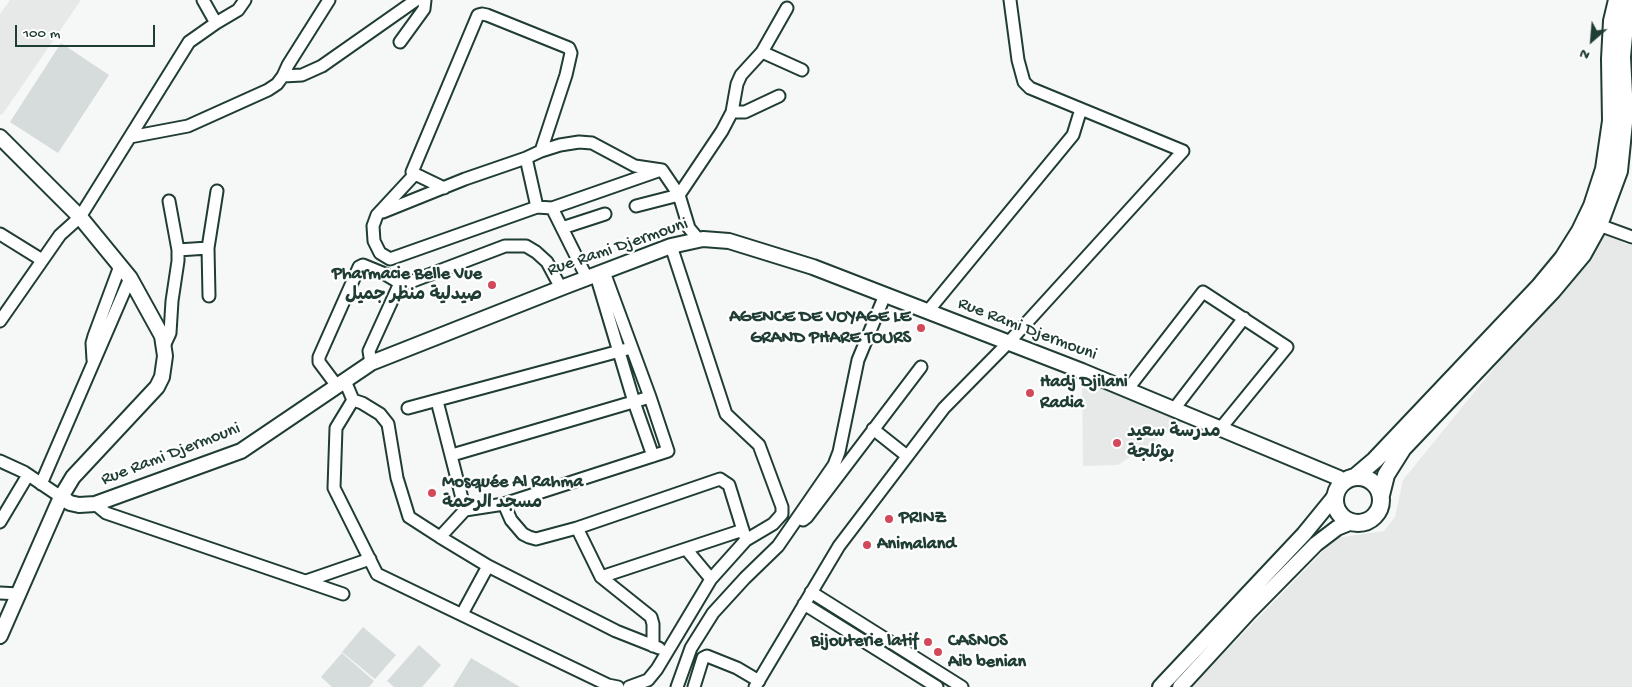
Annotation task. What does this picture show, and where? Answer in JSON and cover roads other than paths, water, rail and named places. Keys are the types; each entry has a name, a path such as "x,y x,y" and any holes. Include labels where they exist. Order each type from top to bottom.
{"highway":[{"path":"1617,0 1612,21 1610,59 1611,121 1604,169 1592,206 1580,232 1563,258 1539,287 1375,460 1338,488 1335,504 1344,518 1360,523 1375,517 1382,503 1381,495 1386,475 1403,448 1552,291 1583,254 1600,224 1619,171 1626,113 1622,57 1624,25 1632,0"},
{"path":"1349,479 1362,476 1374,482 1381,495"}],"main road":[{"path":"0,137 80,217 130,278 162,336 165,366 156,387 73,476 61,497 0,636"},
{"name":"Rue Rami Djermouni","path":"61,497 70,503 79,505 94,504 241,451 370,363 672,246 699,240 729,241 813,266 1009,342 1338,478 1349,479"},
{"path":"1160,687 1304,534 1335,496"},
{"path":"1180,687 1250,611 1316,544 1337,528 1352,522"}],"street":[{"path":"203,0 216,23"},
{"path":"0,322 60,235 80,217 189,42 238,10 245,0"},
{"path":"130,138 188,126 268,90 277,84 329,0"},
{"path":"283,76 302,75 322,66 416,0"},
{"path":"400,42 424,9 425,0"},
{"path":"694,687 703,658 707,656 736,668 757,684 839,546 944,408 1009,342 1183,151 1030,88 1024,82 1018,60 1010,0"},
{"path":"636,206 679,195 722,131 732,112 737,84 741,75 762,52 787,8"},
{"path":"444,188 412,172 478,15 482,14 569,48 571,53 566,75 541,151"},
{"path":"762,52 802,70"},
{"path":"732,112 745,112 779,96"},
{"path":"928,311 1073,135 1082,108"},
{"path":"377,215 541,151 579,142 592,143 635,166 662,170 679,195 689,228 699,240"},
{"path":"526,158 537,206"},
{"path":"416,174 377,215 373,226 374,242 380,253 390,259 537,206 552,208 662,170"},
{"path":"209,296 208,248 216,191"},
{"path":"164,346 170,333 172,301 178,261 178,250 168,202"},
{"path":"440,537 465,510 504,504 668,451 650,397 626,349 596,275 562,228 552,208"},
{"path":"562,228 605,214"},
{"path":"1600,224 1632,237"},
{"path":"0,234 42,260"},
{"path":"561,288 547,262 526,246 505,246 410,282 400,283 385,274 363,265 359,267 319,357 319,362 324,371 341,384 353,400 380,414 388,424 397,478 409,517 488,566 616,631 668,650"},
{"path":"601,577 686,549 745,535 773,524 782,514 782,507 759,445 726,414 672,246"},
{"path":"178,250 208,248"},
{"path":"94,362 92,344 94,336 120,266"},
{"path":"41,484 130,278"},
{"path":"370,363 369,352 400,283"},
{"path":"1127,390 1203,292 1287,348 1220,429"},
{"path":"677,687 691,648 713,613 778,546 834,465 839,452 858,360 886,295"},
{"path":"1174,409 1244,318"},
{"path":"408,408 626,349"},
{"path":"626,349 634,402 653,456"},
{"path":"791,526 807,517 921,367"},
{"path":"452,455 650,397"},
{"path":"353,400 336,428 334,488 377,574 608,684 618,687"},
{"path":"436,401 452,455 465,510"},
{"path":"874,429 907,456"},
{"path":"0,460 28,475 61,497"},
{"path":"0,522 28,475"},
{"path":"504,504 511,520 522,534 536,540 577,528 720,479 729,485 745,535"},
{"path":"94,504 106,513 343,594"},
{"path":"577,528 601,577 650,617 653,624 653,646"},
{"path":"629,687 648,680 657,670 711,579 745,535"},
{"path":"686,549 711,579"},
{"path":"306,581 370,560"},
{"path":"462,614 488,566"},
{"path":"811,592 962,687"},
{"path":"0,593 19,594"},
{"path":"804,604 938,687"},
{"path":"874,632 887,656"}],"place":[{"name":"Pharmacie Belle Vue صيدلية منظر جميل","path":"492,285"},
{"name":"AGENCE DE VOYAGE LE GRAND PHARE TOURS","path":"921,328"},
{"name":"Hadj Djilani Radia","path":"1030,393"},
{"name":"مدرسة سعيد بوثلجة","path":"1117,443"},
{"name":"Mosquée Al Rahma مسجد الرحمة","path":"432,493"},
{"name":"PRINZ","path":"889,519"},
{"name":"Animaland","path":"867,545"},
{"name":"Bijouterie latif","path":"928,642"},
{"name":"CASNOS Aib benian","path":"938,652"}]}
